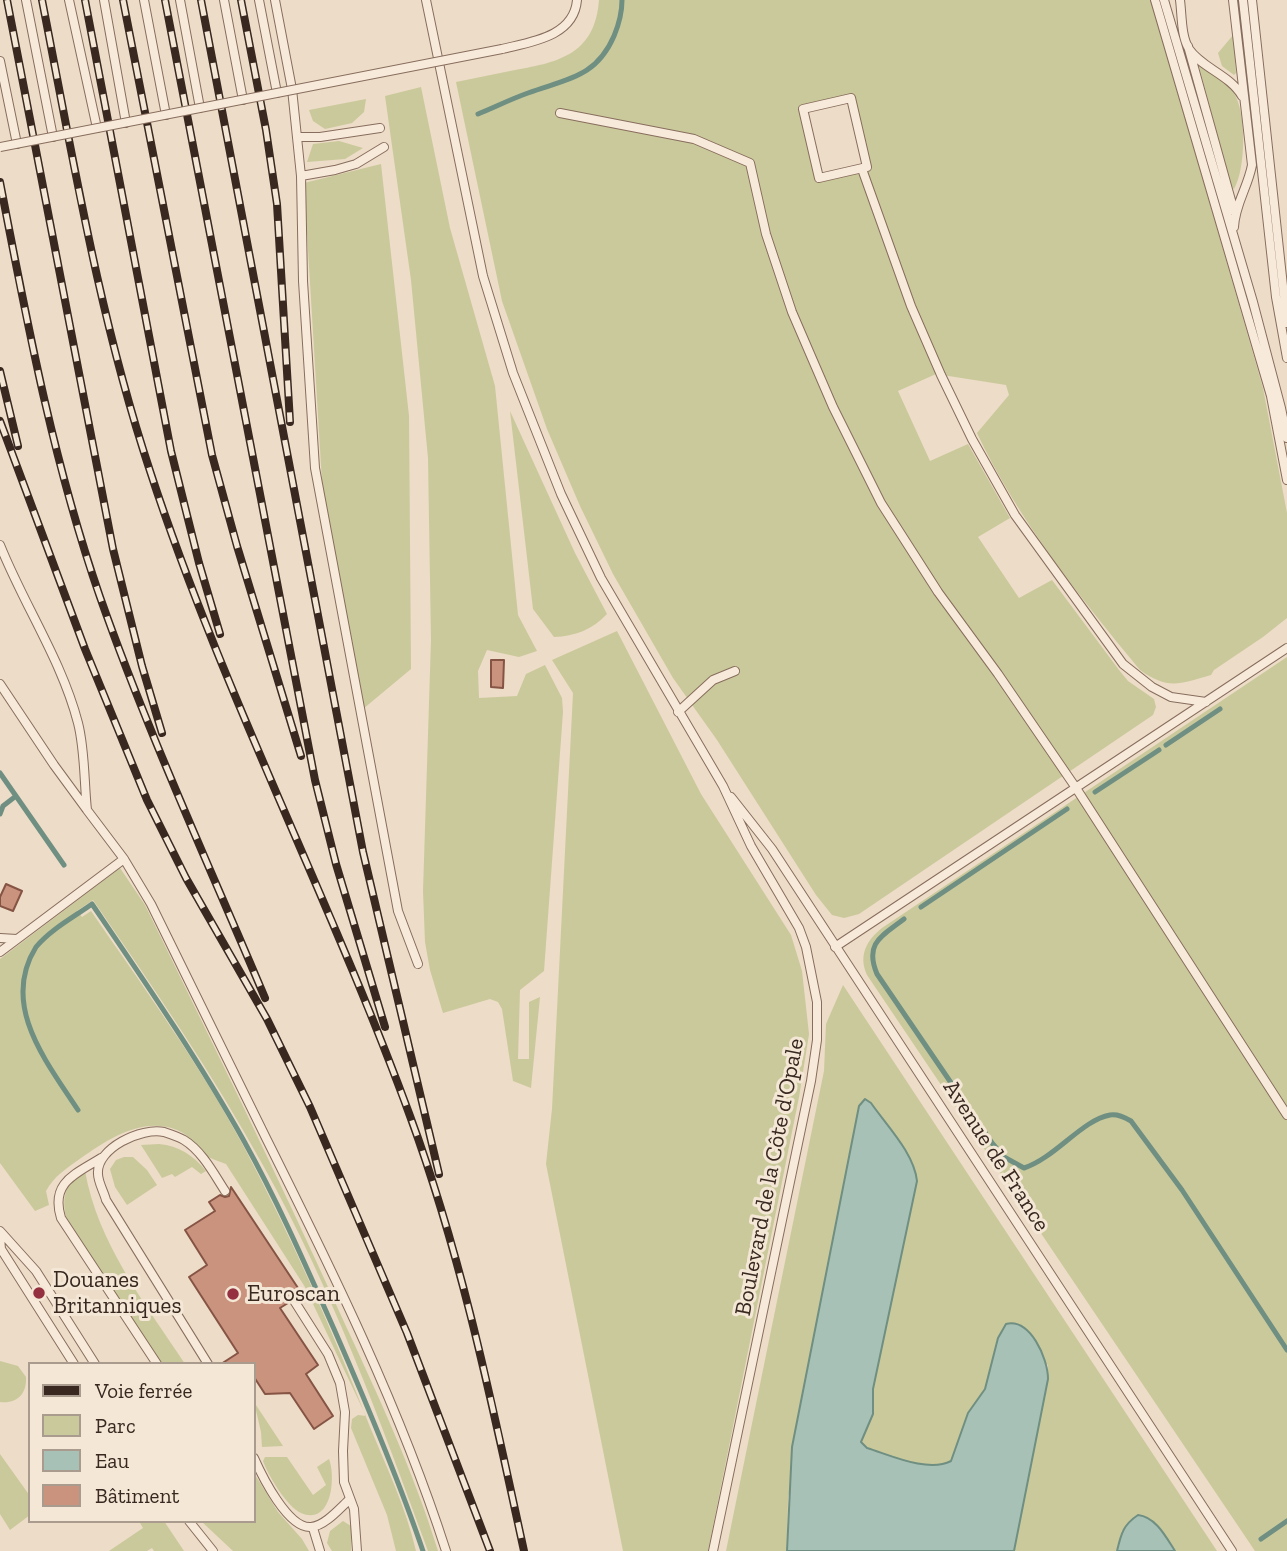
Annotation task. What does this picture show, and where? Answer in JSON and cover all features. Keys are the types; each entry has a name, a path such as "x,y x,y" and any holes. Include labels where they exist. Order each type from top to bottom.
{"lane":[{"path":"26,0 52,137"},
{"path":"69,0 97,128"},
{"path":"104,0 126,123"},
{"path":"144,0 166,115"},
{"path":"180,0 200,108"},
{"path":"224,0 243,100"},
{"path":"259,0 276,93"},
{"path":"275,0 298,137 303,281 315,468 398,911 418,964"},
{"path":"426,0 483,276 521,396 561,494 601,578 723,786"},
{"path":"0,147 502,50 556,34 569,21 577,0"},
{"path":"1155,0 1251,322 1283,439 1287,466"},
{"path":"1164,0 1278,395 1287,480"},
{"path":"1180,0 1188,46 1234,211 1234,235"},
{"path":"1233,0 1252,165 1249,181 1234,211"},
{"path":"1243,0 1278,317 1287,358"},
{"path":"1252,0 1287,323"},
{"path":"1188,46 1236,87 1244,99"},
{"path":"0,61 17,144"},
{"path":"851,98 867,167 862,169 818,178 803,109 851,98"},
{"path":"560,113 694,139 750,163 766,234 792,312 833,407 881,503 938,592 1076,788 1287,1115"},
{"path":"298,137 320,137 380,128"},
{"path":"301,176 356,164 384,147"},
{"path":"862,169 911,306 941,375 972,439 1015,515 1123,664 1152,687 1171,697 1206,702"},
{"path":"0,545 14,581 65,683 79,726 87,810"},
{"path":"835,947 1287,648"},
{"path":"678,712 713,680 735,671"},
{"path":"0,684 54,765 124,859 151,904 371,1356 446,1551"},
{"name":"Avenue de France","path":"723,786 772,849 1232,1551"},
{"name":"Boulevard de la Côte d'Opale","path":"713,1551 811,1082 818,1021 811,968 799,928 751,846 723,786"},
{"path":"0,952 124,859"},
{"path":"0,938 17,939"},
{"path":"156,1362 61,1218 56,1203 59,1192 67,1179 102,1158 119,1142 141,1134 163,1132 186,1141 201,1156 225,1191"},
{"path":"102,1158 97,1174 106,1200 207,1362"},
{"path":"0,1231 36,1271 94,1362"},
{"path":"0,1237 1,1249 73,1362"},
{"path":"293,1299 328,1354 340,1383 345,1412 342,1451 344,1482 354,1509 357,1551"},
{"path":"256,1461 286,1513 304,1527 313,1528 350,1499"},
{"path":"191,1523 213,1551"},
{"path":"313,1528 320,1551"}],"green space":[{"path":"599,0 1151,0 1263,388 1287,513 1287,618 1214,670 1211,675 1174,683 1166,683 1150,676 1140,670 1051,556 1011,496 977,433 1009,395 1006,385 936,374 898,391 930,461 968,444 1010,518 978,537 1019,598 1052,580 1128,681 1154,699 1156,707 1153,715 859,914 844,918 832,915 816,895 717,740 673,678 613,574 580,506 547,429 502,301 456,82 532,67 561,58 583,43 596,18","holes":["851,98 867,167 819,178 803,109"]},
{"path":"1234,34 1234,75 1222,66 1218,53"},
{"path":"1198,63 1226,84 1238,101 1243,126 1243,155 1234,189 1231,186"},
{"path":"421,87 450,228 495,386 518,615 537,651 519,657 487,650 478,671 479,698 517,696 526,674 545,665 562,698 544,971 520,990 518,1059 529,1059 529,1002 540,997 531,1088 513,1081 502,1009 498,1002 490,999 443,1013 425,942 423,891 431,640 428,458 411,280 385,96"},
{"path":"366,99 364,112 352,123 325,129 313,121 309,110"},
{"path":"339,141 363,148 345,159 307,162 313,144"},
{"path":"381,164 409,416 411,669 363,709 322,482 304,183"},
{"path":"510,411 575,553 607,614 576,634 554,637 533,609"},
{"path":"617,631 701,794 791,935 802,971 809,1034 799,1097 708,1551 623,1551 546,1164 552,1109 573,693 552,660"},
{"path":"1287,657 1287,1551 1255,1551 867,975 863,961 868,943 882,928"},
{"path":"120,868 145,905 316,1260 393,1429 438,1551 428,1551 354,1356 311,1259 264,1167 203,1065 93,900 77,911 82,917 91,911 171,1027 227,1116 295,1251 364,1411 305,1287 226,1164 205,1155 186,1135 164,1126 151,1126 114,1137 57,1177 46,1191 49,1205 35,1211 0,1163 0,959"},
{"path":"843,985 1217,1551 1175,1551 1156,1524 1122,1530 1117,1551 1014,1551 1045,1394 1048,1365 998,1338 985,1389 968,1413 951,1461 921,1464 867,1448 860,1442 872,1414 873,1389 917,1181 911,1160 871,1103 788,1498 787,1551 726,1551 824,1071 826,1024"},
{"path":"159,1144 185,1152 206,1171 201,1174 192,1167 175,1177 172,1174 162,1178 141,1145"},
{"path":"133,1157 147,1170 157,1185 127,1205 115,1187 110,1169 116,1160"},
{"path":"85,1171 91,1198 112,1248 139,1295 184,1362 159,1362 66,1217 64,1204 67,1189 76,1173"},
{"path":"0,1361 18,1366 26,1377 23,1393 11,1401 0,1402"},
{"path":"256,1405 283,1446 262,1447"},
{"path":"358,1415 366,1416 402,1504 416,1551 396,1551 387,1515 351,1428 352,1419"},
{"path":"0,1454 28,1493 28,1516 10,1530 0,1514"},
{"path":"265,1457 287,1457 313,1495 326,1485 317,1467 329,1459 332,1477 329,1498 319,1513 301,1513 284,1498 263,1461"},
{"path":"256,1476 278,1512 309,1551 233,1551 203,1523 256,1523"},
{"path":"343,1521 351,1526 351,1551 332,1551 327,1543 330,1531"},
{"path":"140,1523 165,1523 184,1551 154,1551 152,1548 147,1551 109,1551 143,1528"}],"water":[{"path":"865,1099 871,1103 905,1150 917,1181 873,1389 873,1414 861,1442 867,1448 909,1462 931,1465 951,1461 968,1413 985,1389 998,1338 1006,1324 1023,1327 1041,1351 1048,1379 1014,1551 787,1551 792,1447 859,1106"},
{"path":"1138,1515 1155,1524 1175,1551 1117,1551 1123,1530"}],"building":[{"path":"491,660 504,660 503,688 491,687"},
{"path":"6,884 22,891 13,911 0,906 0,897"},
{"path":"231,1187 302,1294 289,1294 288,1303 280,1308 318,1365 306,1374 333,1416 314,1429 290,1393 265,1394 256,1380 256,1362 224,1362 238,1353 189,1277 207,1265 185,1230 215,1211 209,1202 220,1195 229,1196"}],"waterway":[{"path":"478,114 589,69 607,50 614,36 622,0"},
{"path":"1166,745 1220,709"},
{"path":"1095,792 1159,750"},
{"path":"0,773 64,865"},
{"path":"0,814 3,806 16,796"},
{"path":"921,907 1067,809"},
{"path":"78,1110 41,1052 25,1011 23,990 26,969 36,947 92,904 208,1080 268,1187 358,1384 423,1551"},
{"path":"904,919 882,936 874,947 877,974 1004,1157 1024,1168 1047,1156 1100,1118 1116,1115 1131,1121 1182,1190 1287,1350"},
{"path":"1261,1539 1287,1521"}],"railway":[{"path":"7,0 113,549 162,733"},
{"path":"42,0 102,296 116,355 150,471 210,634 346,954 429,1169 475,1331 524,1551"},
{"path":"85,0 171,451 220,634"},
{"path":"123,0 212,455 301,756"},
{"path":"165,0 315,780 336,864 385,1027"},
{"path":"201,0 363,852 439,1174"},
{"path":"241,0 277,204 290,422"},
{"path":"0,182 42,391 83,546 138,698 265,998"},
{"path":"0,371 18,446"},
{"path":"0,421 85,649 147,800 186,878 267,1019 310,1107 407,1333 490,1551"}],"place":[{"name":"Douanes Britanniques","path":"39,1293"},
{"name":"Euroscan","path":"233,1294"}]}
